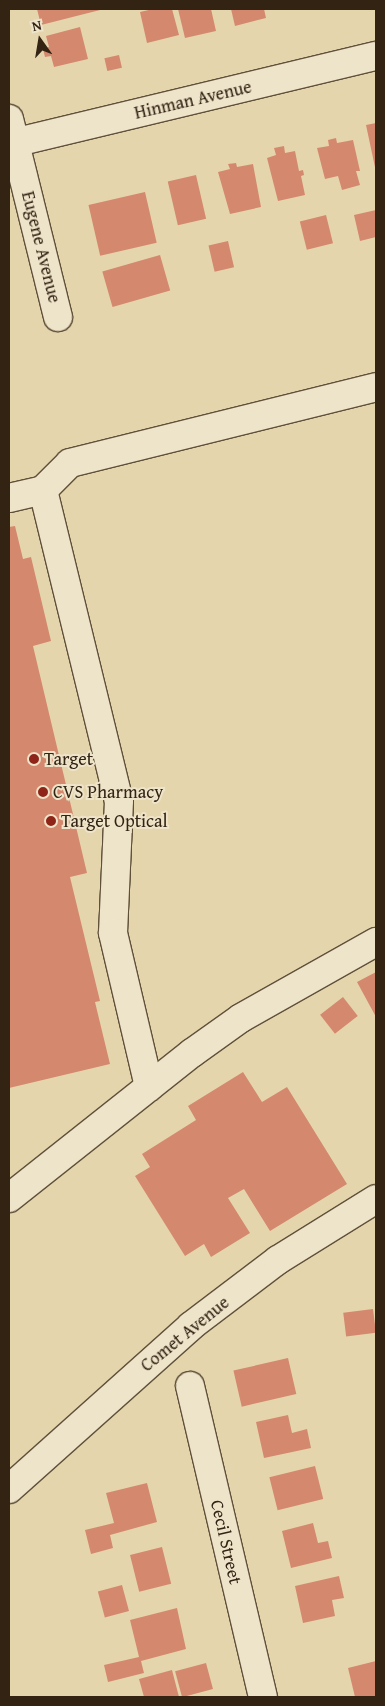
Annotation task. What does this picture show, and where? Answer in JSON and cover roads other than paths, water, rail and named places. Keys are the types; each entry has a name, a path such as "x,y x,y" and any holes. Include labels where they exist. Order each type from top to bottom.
{"street":[{"name":"Hinman Avenue","path":"11,135 376,56"},
{"name":"Eugene Avenue","path":"11,135 58,317"},
{"path":"9,498 42,490 70,463 376,387"},
{"path":"42,490 119,801 114,933 149,1086"},
{"path":"9,1198 149,1086 241,1018 376,942"},
{"name":"Comet Avenue","path":"9,1489 190,1326 278,1260 376,1199"},
{"name":"Cecil Street","path":"190,1386 263,1697"}],"place":[{"name":"Target","path":"34,759"},
{"name":"CVS Pharmacy","path":"43,792"},
{"name":"Target Optical","path":"51,821"}]}
